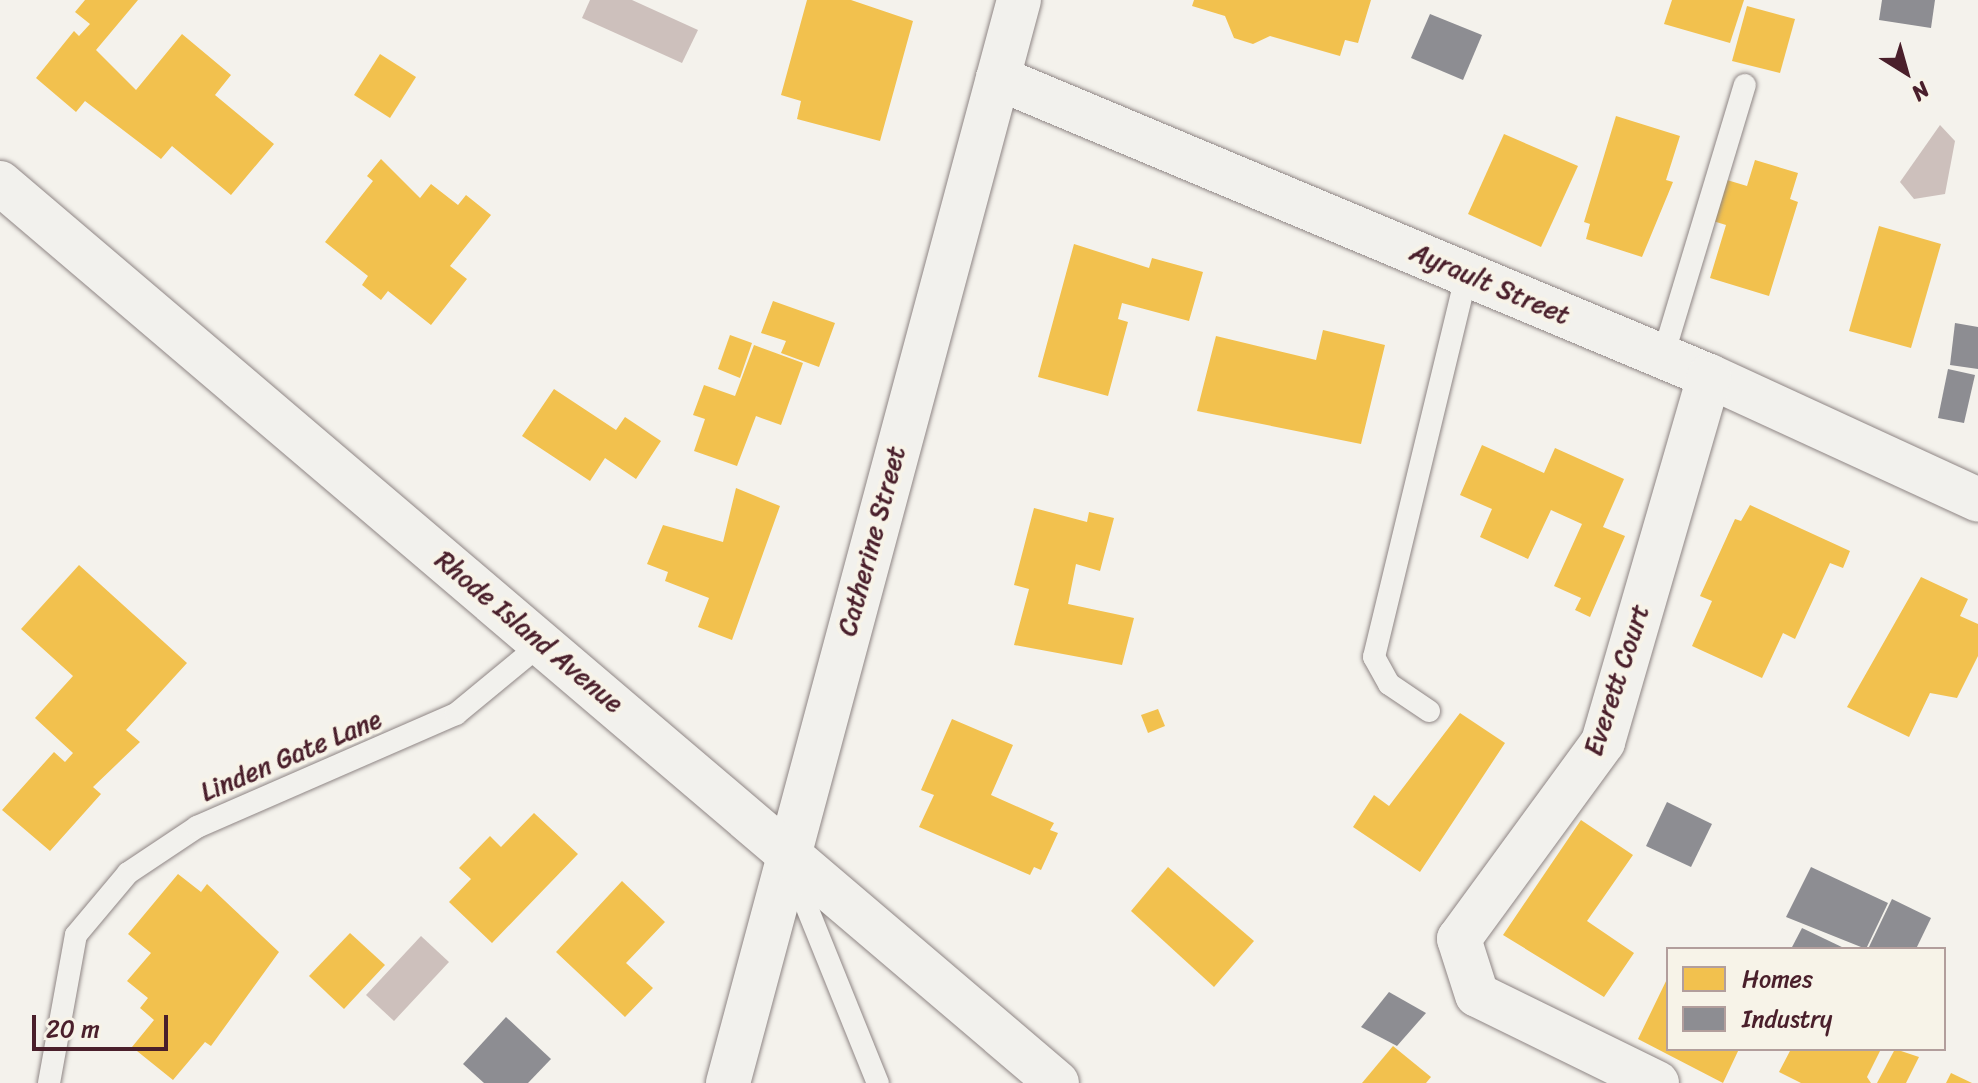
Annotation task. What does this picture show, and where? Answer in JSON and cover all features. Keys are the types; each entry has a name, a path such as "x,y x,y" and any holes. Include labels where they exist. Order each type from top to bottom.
{"street":[{"name":"Catherine Street","path":"728,1083 1019,0"},
{"name":"Ayrault Street","path":"998,78 1663,356 1978,500"},
{"name":"Rhode Island Avenue","path":"0,183 1057,1083"},
{"name":"Everett Court","path":"1657,1083 1477,995 1459,939 1603,742 1709,376"}],"lane":[{"path":"1663,356 1745,85"},
{"path":"1429,711 1389,684 1374,657 1467,274"},
{"name":"Linden Gate Lane","path":"49,1083 76,935 128,873 163,845 456,714 542,643"},
{"path":"787,856 878,1083"}],"shaded area":[{"path":"590,0 632,0 698,30 682,63 582,18"},
{"path":"1940,125 1955,141 1945,194 1914,199 1900,182"},
{"path":"421,936 449,962 394,1021 366,995"}],"building: Homes":[{"path":"85,0 138,0 96,50 136,90 182,34 231,75 215,95 274,144 231,195 172,146 161,159 85,101 76,112 36,78 74,31 79,36 90,24 75,12"},
{"path":"807,0 851,0 913,21 880,141 797,119 801,101 781,95"},
{"path":"1194,0 1371,0 1358,43 1345,40 1340,56 1270,36 1253,44 1234,38 1225,16 1192,6"},
{"path":"1672,0 1744,0 1730,43 1664,24"},
{"path":"1747,6 1795,19 1780,73 1732,61"},
{"path":"380,54 416,77 390,118 354,95"},
{"path":"1616,116 1680,136 1666,180 1673,182 1642,257 1586,239 1590,224 1584,222"},
{"path":"1504,134 1578,166 1541,247 1468,214"},
{"path":"381,159 420,198 431,184 458,205 466,195 491,215 450,266 467,279 431,325 388,291 381,300 362,285 368,276 325,242 373,181 367,176"},
{"path":"1755,160 1798,173 1790,199 1798,202 1769,296 1710,278 1726,225 1713,221 1727,180 1747,186"},
{"path":"1879,226 1941,244 1911,348 1849,331"},
{"path":"1074,244 1149,268 1152,258 1203,272 1189,321 1122,303 1118,319 1128,322 1108,396 1038,377"},
{"path":"773,301 835,323 819,367 781,353 786,341 761,333"},
{"path":"1323,330 1385,345 1361,444 1197,411 1216,336 1316,360"},
{"path":"730,335 752,343 740,378 718,369"},
{"path":"754,345 803,363 781,425 756,416 737,466 694,451 705,419 693,415 704,385 735,396"},
{"path":"554,389 616,430 625,417 661,441 636,479 605,458 590,481 522,436"},
{"path":"1482,445 1544,473 1555,448 1624,479 1603,527 1625,536 1590,617 1575,610 1581,598 1554,586 1582,524 1551,510 1528,559 1480,537 1492,509 1460,495"},
{"path":"736,488 780,506 732,640 698,627 709,598 665,581 668,572 647,564 663,525 723,542"},
{"path":"1750,505 1850,551 1843,568 1830,563 1795,639 1783,633 1762,678 1692,646 1712,601 1700,596 1735,519 1741,521"},
{"path":"1034,508 1087,522 1089,512 1114,518 1100,571 1076,564 1068,604 1134,618 1122,665 1014,645 1029,589 1014,585"},
{"path":"79,565 187,663 126,730 140,742 93,787 101,794 50,851 2,810 54,752 65,762 73,753 35,718 73,676 21,629"},
{"path":"1921,577 1968,599 1960,616 1978,624 1978,656 1957,698 1930,693 1909,737 1847,707"},
{"path":"1158,709 1165,726 1148,733 1141,715"},
{"path":"1460,713 1505,743 1420,872 1353,827 1374,795 1389,806"},
{"path":"952,719 1013,745 991,795 1054,823 1050,830 1058,833 1041,870 1034,867 1030,875 919,827 934,795 921,790"},
{"path":"534,813 578,854 492,943 449,902 471,879 459,868 490,836 501,847"},
{"path":"1581,820 1633,855 1587,921 1634,953 1604,997 1503,935"},
{"path":"1168,867 1254,941 1214,987 1131,911"},
{"path":"178,874 201,892 207,884 279,952 211,1046 205,1042 173,1080 132,1047 154,1020 140,1008 148,998 127,981 151,953 128,934"},
{"path":"622,881 665,922 626,963 653,988 625,1017 556,952"},
{"path":"350,933 385,965 344,1009 309,976"},
{"path":"1666,981 1666,1051 1738,1051 1723,1083 1638,1039"},
{"path":"1393,1046 1431,1077 1426,1083 1362,1083"},
{"path":"1790,1051 1880,1051 1867,1077 1871,1083 1801,1083 1779,1072"},
{"path":"1894,1051 1919,1057 1906,1083 1877,1083"},
{"path":"1951,1073 1972,1083 1946,1083"}],"building: Industry":[{"path":"1882,0 1935,0 1931,28 1879,20"},
{"path":"1430,14 1482,35 1463,80 1411,58"},
{"path":"1955,323 1978,327 1978,369 1950,365"},
{"path":"1948,369 1975,375 1964,423 1938,418"},
{"path":"1667,802 1712,824 1691,867 1646,846"},
{"path":"1811,867 1888,903 1867,947 1786,917"},
{"path":"1892,899 1931,918 1917,947 1869,947"},
{"path":"1802,928 1842,947 1792,947"},
{"path":"1389,992 1426,1013 1397,1046 1361,1027"},
{"path":"506,1017 551,1059 528,1083 484,1083 463,1064"}]}
